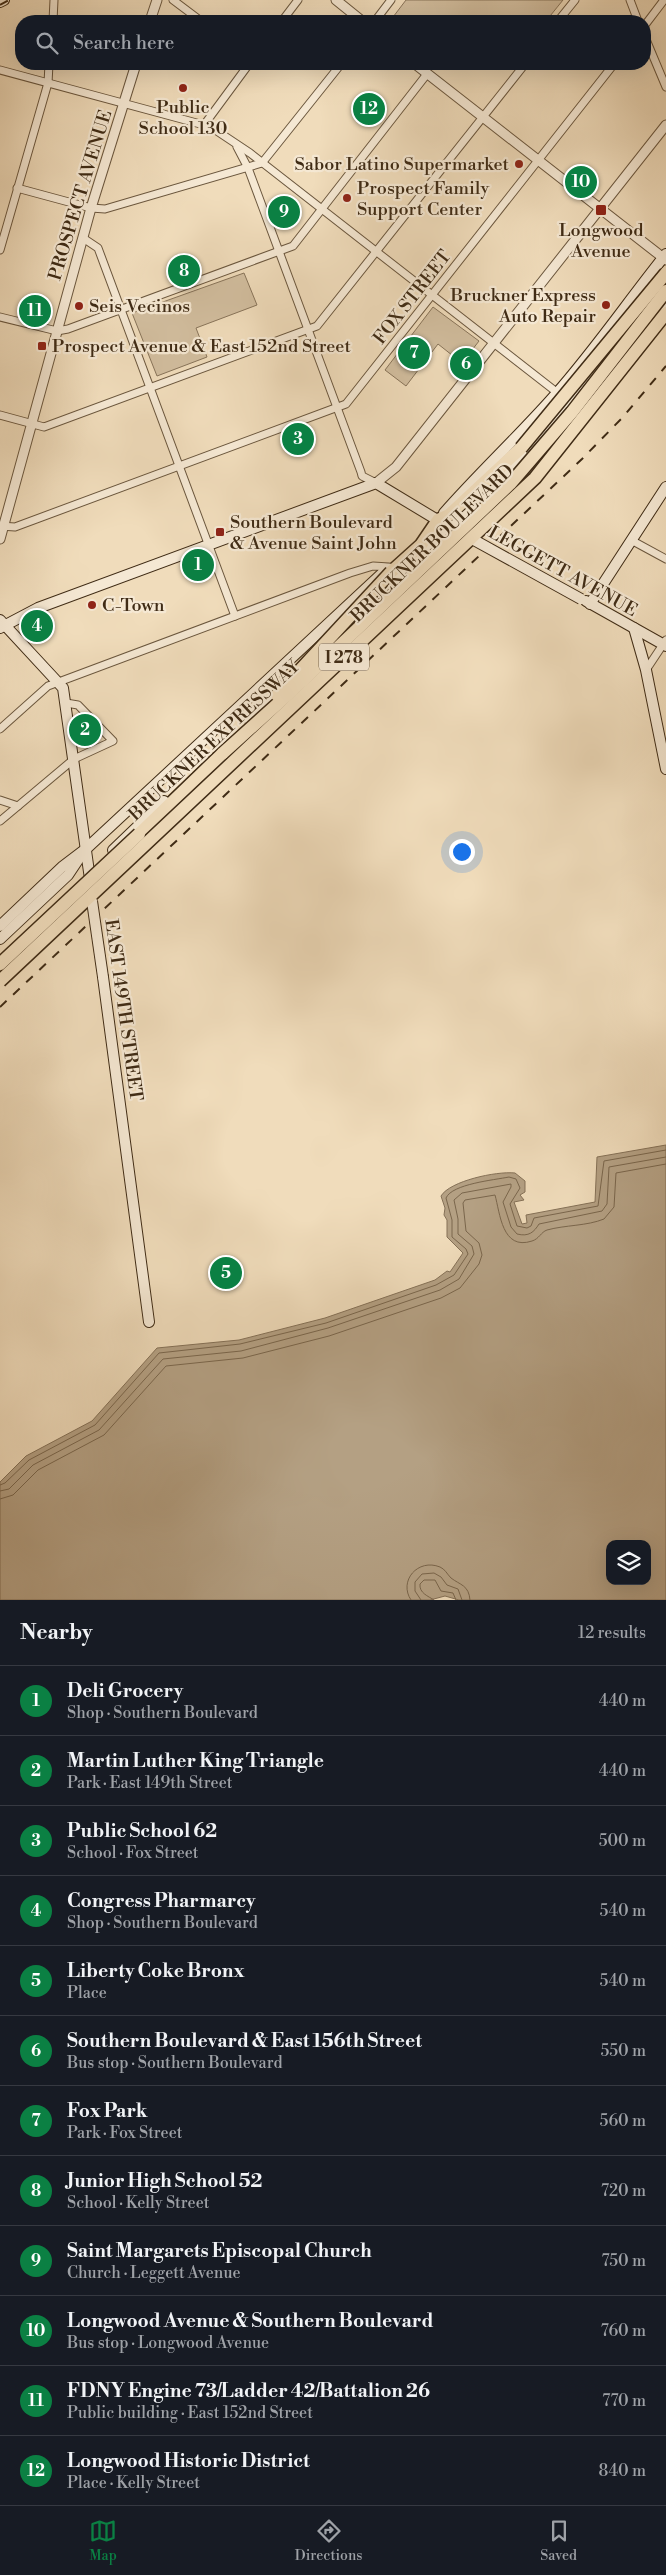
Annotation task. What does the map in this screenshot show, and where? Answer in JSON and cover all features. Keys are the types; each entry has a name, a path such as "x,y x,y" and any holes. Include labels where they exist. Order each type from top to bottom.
{"highway":[{"path":"223,753 390,570 421,544 438,520 449,515 521,448 666,273"},
{"name":"BRUCKNER EXPRESSWAY","path":"0,964 510,484 572,412 666,291"},
{"name":"BRUCKNER EXPRESSWAY","path":"0,981 535,478 666,313"}],"main road":[{"path":"0,2 4,0"},
{"name":"BRUCKNER BOULEVARD","path":"438,520 557,393 665,257"},
{"name":"BRUCKNER BOULEVARD","path":"0,957 451,528 487,498 570,403 666,281"},
{"name":"BRUCKNER BOULEVARD","path":"0,971 91,884 469,538 527,476 582,412 666,302"},
{"path":"2,624 38,608 376,483"},
{"name":"LEGGETT AVENUE","path":"376,483 469,538 665,643"},
{"path":"586,601 631,540 666,487"},
{"name":"BRUCKNER BOULEVARD","path":"0,926 62,867 87,848 390,570"},
{"name":"EAST 149TH STREET","path":"2,624 59,682 63,688 66,702 149,1322"},
{"path":"634,628 646,670 666,769"},
{"name":"BRUCKNER BOULEVARD","path":"0,939 68,875 87,848"}],"street":[{"path":"53,15 54,0"},
{"path":"152,15 157,0"},
{"path":"173,0 192,15"},
{"path":"287,15 298,0"},
{"path":"336,0 355,15"},
{"path":"380,15 391,0"},
{"path":"563,15 575,0"},
{"path":"630,0 636,15"},
{"path":"651,17 664,0"},
{"path":"651,51 666,87"},
{"path":"0,70 204,125 217,131 321,208 376,254 582,412"},
{"path":"0,250 48,83 49,70"},
{"name":"PROSPECT AVENUE","path":"0,539 2,526 91,208 134,70"},
{"path":"204,125 245,70"},
{"path":"17,188 91,208 104,209 262,163 336,70"},
{"path":"423,70 665,257"},
{"path":"0,415 44,427 317,326 520,70"},
{"name":"FOX STREET","path":"2,526 15,526 346,404 609,70"},
{"path":"0,317 57,330 68,329 293,246 428,74"},
{"path":"376,483 396,468 666,125"},
{"name":"LEGGETT AVENUE","path":"236,144 248,168 362,476 376,483"},
{"path":"83,238 98,248 235,616"},
{"path":"631,540 666,559"},
{"path":"0,728 48,686 350,573 373,566 390,570"},
{"path":"646,670 665,643"},
{"path":"0,822 74,759 113,741 78,705 66,702"},
{"path":"0,800 18,806"}],"shaded area":[{"path":"406,0 563,0 551,15 395,15"},
{"path":"244,273 257,305 196,328 207,357 157,376 132,313"},
{"path":"433,307 479,341 462,363 438,344 406,386 385,370"}],"water":[{"path":"666,1145 666,1600 459,1600 445,1596 430,1600 0,1600 0,1482 26,1456 92,1421 157,1348 239,1340 325,1318 435,1280 447,1271 450,1272 463,1253 447,1237 447,1220 444,1215 445,1208 441,1196 454,1186 474,1178 486,1175 515,1173 525,1181 525,1192 520,1195 524,1200 514,1202 522,1224 527,1223 526,1215 595,1202 597,1157"}],"railway":[{"path":"0,5 9,0"},
{"path":"0,1007 582,459 623,417 666,366"}],"place":[{"name":"Public School 130","path":"183,88"},
{"name":"Longwood Historic District","path":"369,109"},
{"name":"Sabor Latino Supermarket","path":"519,164"},
{"name":"Longwood Avenue & Southern Boulevard","path":"581,182"},
{"name":"Prospect Family Support Center","path":"347,198"},
{"name":"Longwood Avenue","path":"601,210"},
{"name":"Saint Margarets Episcopal Church","path":"284,212"},
{"name":"Junior High School 52","path":"184,271"},
{"name":"Bruckner Express Auto Repair","path":"606,305"},
{"name":"Seis Vecinos","path":"79,306"},
{"name":"FDNY Engine 73/Ladder 42/Battalion 26","path":"35,311"},
{"name":"Prospect Avenue & East 152nd Street","path":"42,346"},
{"name":"Fox Park","path":"414,353"},
{"name":"Southern Boulevard & East 156th Street","path":"466,364"},
{"name":"Public School 62","path":"298,439"},
{"name":"Southern Boulevard & Avenue Saint John","path":"220,532"},
{"name":"Deli Grocery","path":"198,565"},
{"name":"C-Town","path":"92,605"},
{"name":"Congress Pharmarcy","path":"37,626"},
{"name":"Martin Luther King Triangle","path":"85,730"},
{"name":"Liberty Coke Bronx","path":"226,1273"}]}
